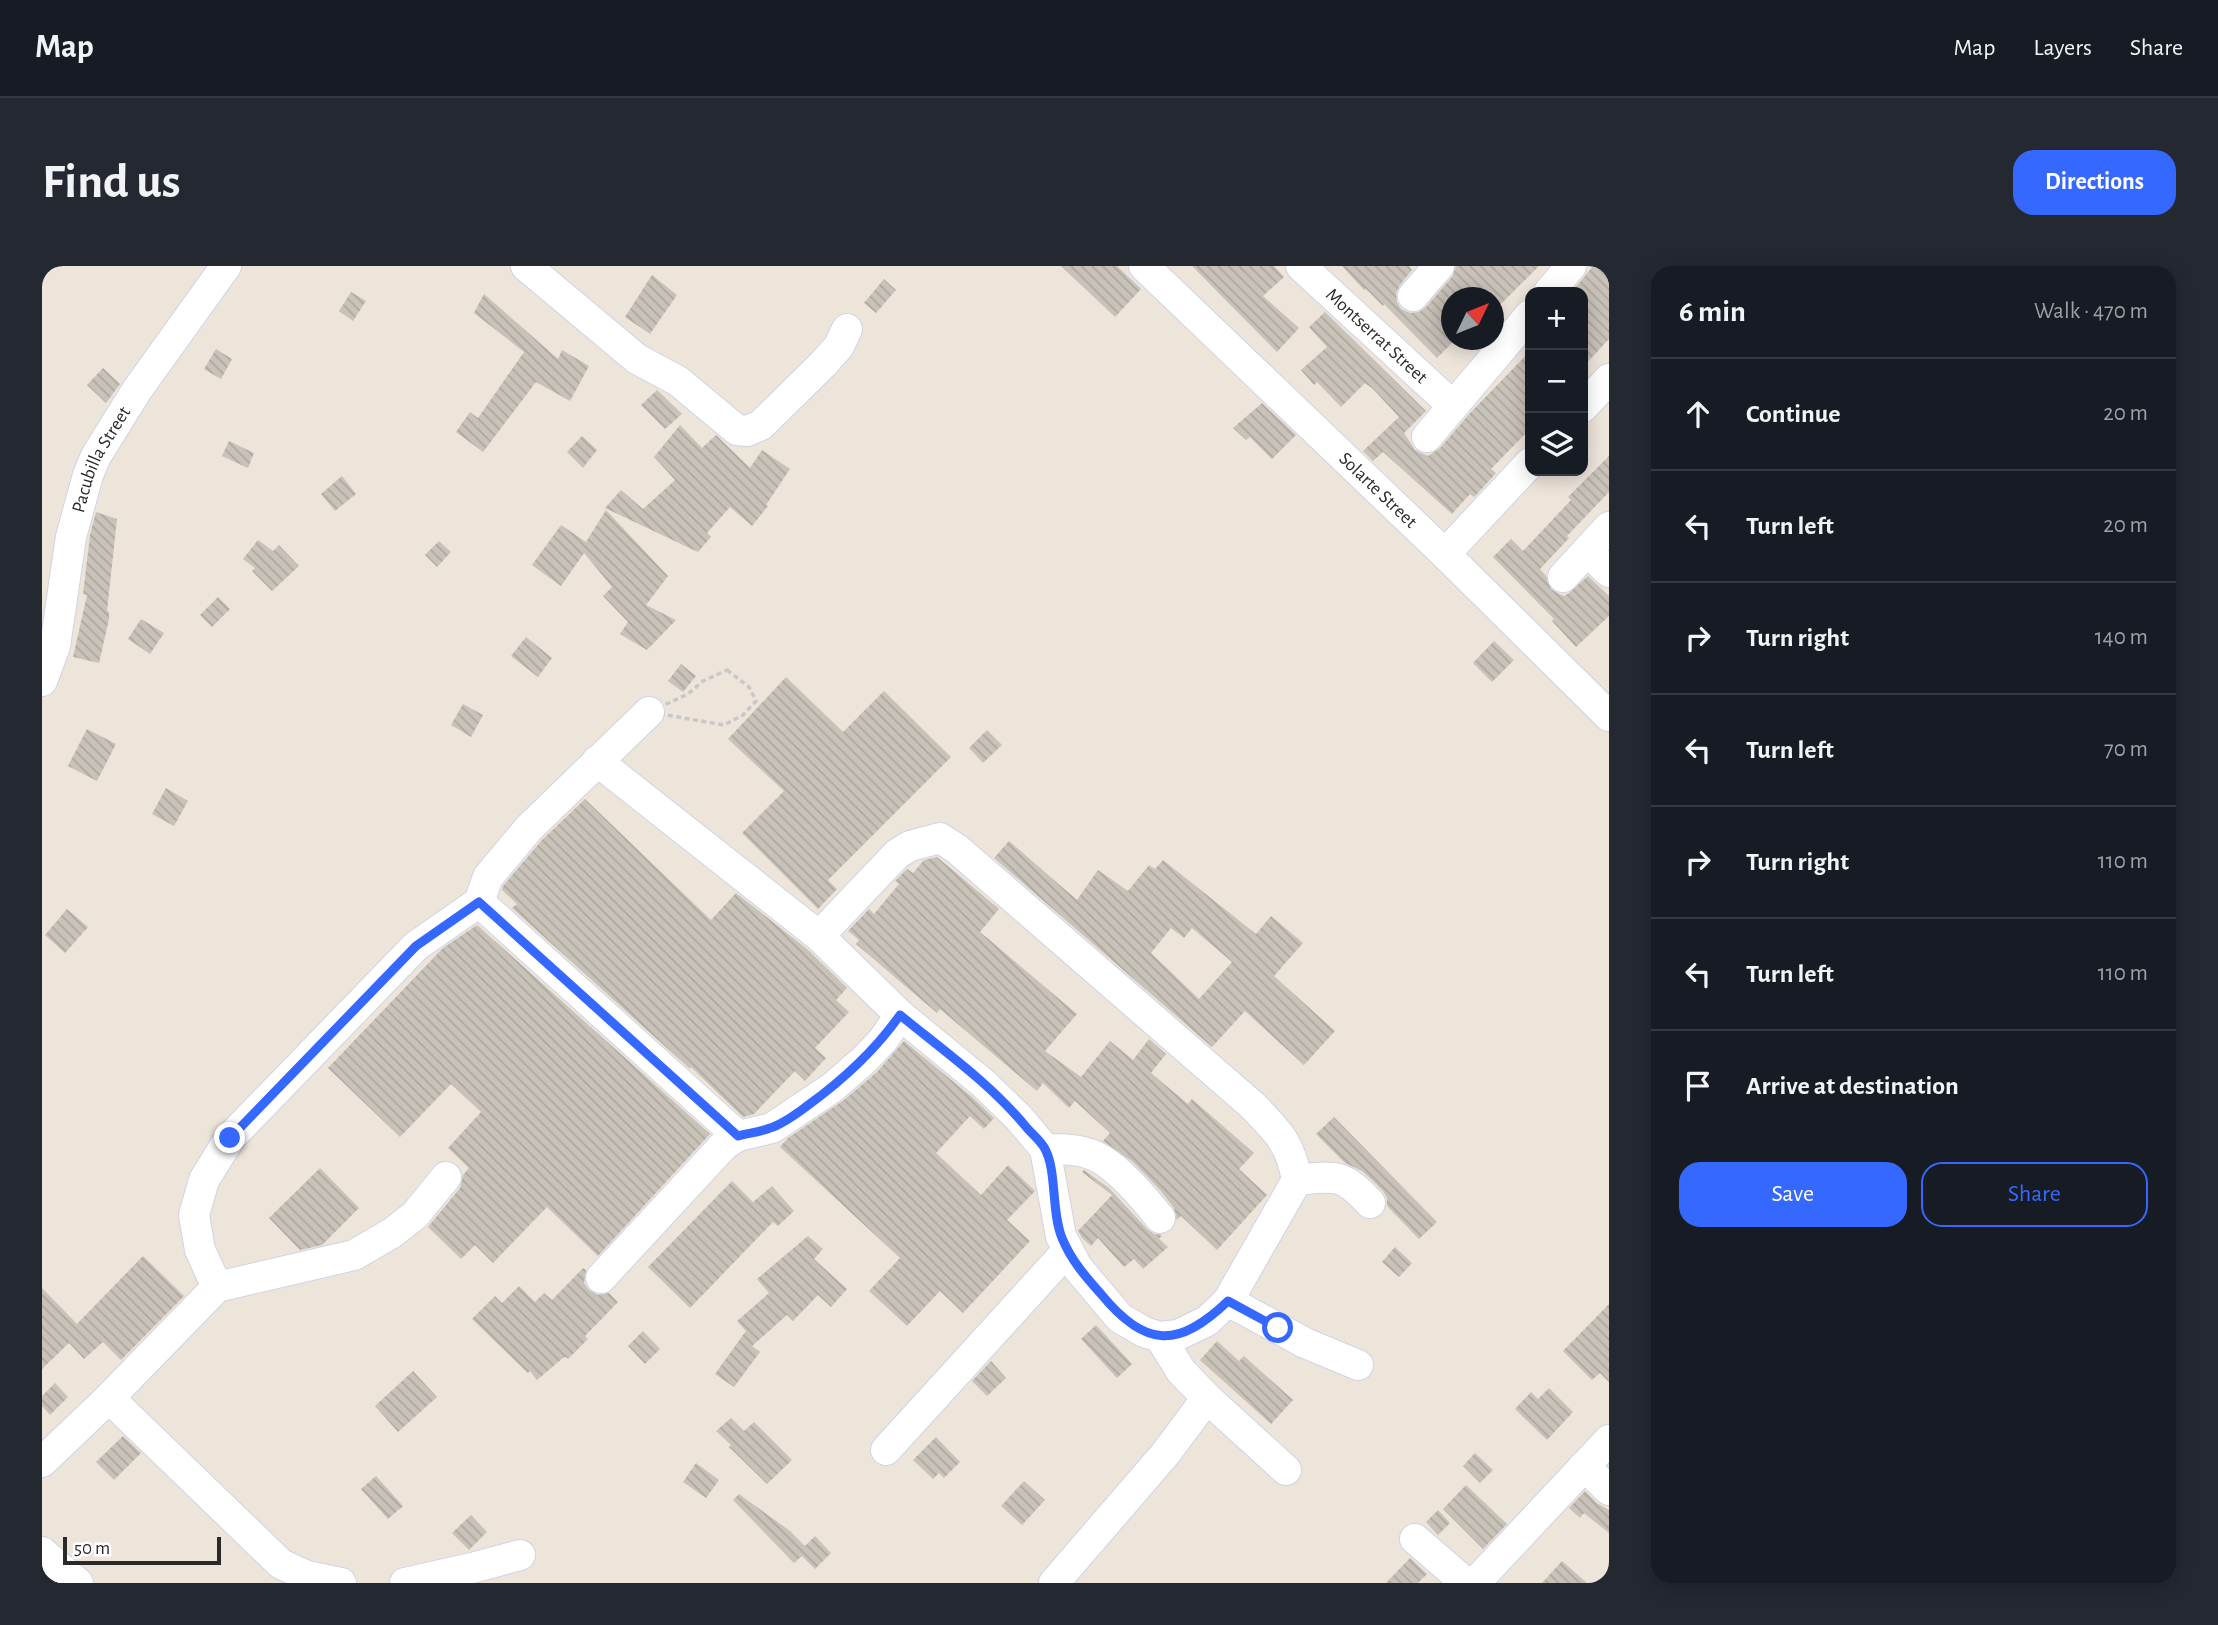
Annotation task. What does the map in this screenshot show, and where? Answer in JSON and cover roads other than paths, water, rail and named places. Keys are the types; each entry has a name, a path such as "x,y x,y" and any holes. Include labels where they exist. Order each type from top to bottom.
{"street":[{"name":"Pacubilla Street","path":"42,681 55,646 71,537 96,456 137,390 226,266"},
{"path":"526,266 637,359 686,386 705,400 727,423 747,431 761,425 824,363 839,346 848,329"},
{"name":"Solarte Street","path":"1144,266 1445,554 1609,716"},
{"name":"Montserrat Street","path":"1301,266 1453,406"},
{"path":"1413,296 1438,266"},
{"path":"1553,287 1571,266"},
{"path":"1427,437 1525,320"},
{"path":"1588,402 1609,379"},
{"path":"1445,554 1525,468"},
{"path":"1563,577 1609,527"},
{"path":"1587,551 1609,572"},
{"path":"217,1287 200,1250 194,1214 204,1180 230,1138 416,946 479,902 488,877 529,828 649,712"},
{"path":"597,761 819,936 900,1015 984,1084 1019,1118 1045,1149 1061,1236 1068,1250 1077,1267 1120,1318 1144,1332 1160,1337 1178,1335 1208,1321 1228,1301 1297,1180 1292,1155 1279,1133 1252,1105 957,849 940,838 910,845 897,854 819,936"},
{"path":"479,902 738,1136"},
{"path":"601,1278 724,1145 738,1136 772,1128 833,1087 874,1050 900,1015"},
{"path":"1045,1149 1095,1156 1122,1177 1160,1218"},
{"path":"1297,1180 1333,1176 1352,1184 1370,1203"},
{"path":"42,1462 109,1398 217,1287 354,1255 392,1233 415,1215 446,1177"},
{"path":"886,1450 1068,1250"},
{"path":"1228,1301 1306,1343 1359,1365"},
{"path":"1160,1337 1181,1371 1286,1470"},
{"path":"109,1398 281,1564 307,1576 341,1583"},
{"path":"1054,1583 1166,1453 1208,1398"},
{"path":"1475,1583 1609,1440"},
{"path":"1584,1466 1609,1490"},
{"path":"1415,1539 1466,1583"},
{"path":"42,1552 78,1583"},
{"path":"405,1583 520,1555"}]}
